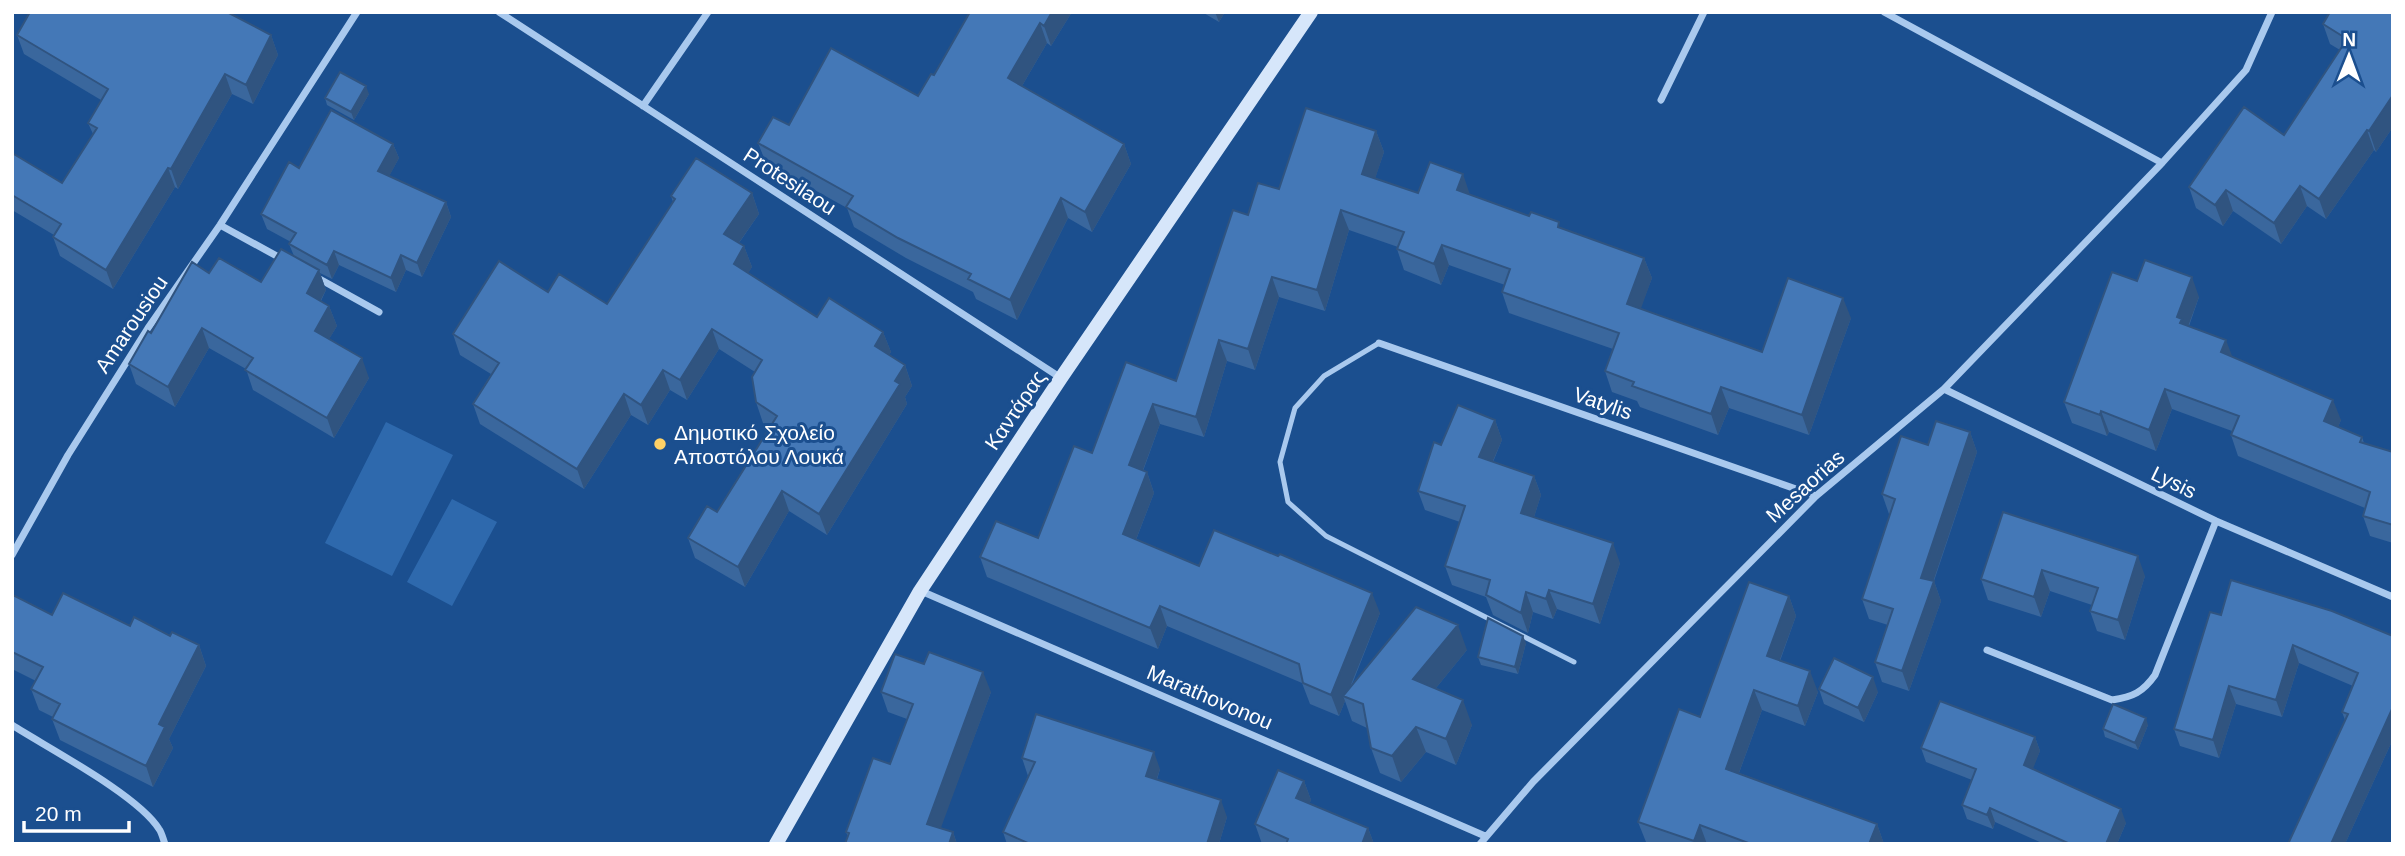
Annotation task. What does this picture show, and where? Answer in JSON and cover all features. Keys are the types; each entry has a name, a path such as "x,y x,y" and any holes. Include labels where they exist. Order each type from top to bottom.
{"street":[{"name":"Amarousiou","path":"12,555 68,454 148,328 220,225 357,12"},
{"name":"Protesilaou","path":"499,12 1061,378"},
{"path":"643,106 708,12"},
{"name":"Καντάρας","path":"776,844 920,591 1061,378 1311,12"},
{"path":"1661,100 1704,12"},
{"path":"1884,12 2162,163"},
{"name":"Mesaorias","path":"1480,844 1533,782 1815,496 1944,390 2162,163 2246,70 2272,12"},
{"path":"220,225 293,265"},
{"path":"306,272 379,312"},
{"name":"Vatylis","path":"1379,343 1815,496"},
{"name":"Lysis","path":"1944,390 2216,521 2393,597"},
{"path":"1987,650 2112,701 2131,697 2145,689 2155,676 2216,521"},
{"name":"Marathovonou","path":"920,591 1485,836"},
{"path":"12,725 119,792 159,829 165,844"}],"lane":[{"path":"1379,343 1324,376 1295,408 1280,462 1288,502 1326,536 1574,662"}],"shaded area":[{"path":"386,422 453,455 392,576 325,543"},
{"path":"452,499 497,522 452,606 407,582"}],"building":[{"path":"30,12 227,12 271,35 246,85 225,74 171,169 168,168 106,270 53,237 61,224 12,195 12,153 62,183 97,128 88,123 108,89 17,35"},
{"path":"970,12 1052,12 1044,26 1040,23 1008,78 1124,144 1085,212 1061,198 1010,300 968,279 971,274 898,238 846,207 853,196 758,143 773,117 789,125 831,48 918,96 931,74 934,75"},
{"path":"2330,12 2393,12 2393,95 2319,199 2300,186 2274,223 2226,190 2215,205 2189,187 2244,107 2284,135 2347,39 2323,24"},
{"path":"340,72 366,86 351,112 325,98"},
{"path":"1306,108 1376,131 1362,174 1418,193 1430,162 1463,174 1457,190 1529,216 1531,212 1559,222 1558,227 1644,258 1627,304 1762,352 1788,278 1843,298 1802,415 1721,387 1711,414 1632,386 1634,382 1605,371 1619,333 1502,292 1510,269 1442,245 1434,264 1397,249 1404,232 1341,210 1317,290 1272,277 1248,349 1219,340 1196,417 1153,404 1129,465 1147,472 1123,534 1199,566 1214,530 1278,556 1280,554 1372,593 1331,695 1303,683 1299,664 1160,606 1150,628 980,557 996,521 1038,538 1074,446 1092,453 1126,362 1176,381 1233,210 1248,215 1258,183 1279,189"},
{"path":"331,110 393,144 378,171 446,202 417,263 401,255 391,278 334,251 327,265 289,244 296,233 261,214 289,162 299,168"},
{"path":"696,158 752,193 724,234 744,246 734,264 817,317 829,298 883,332 875,346 905,365 895,381 900,384 819,514 782,491 738,567 688,538 707,506 717,512 777,416 756,402 752,377 762,360 712,329 680,380 663,370 641,405 624,394 577,469 473,404 499,363 453,334 499,261 548,292 559,274 607,304 675,199 671,196"},
{"path":"281,249 319,270 307,293 329,306 315,331 362,358 327,418 245,370 253,358 202,328 168,387 129,364 148,331 151,333 192,262 209,273 219,258 261,282"},
{"path":"2145,260 2192,277 2177,317 2182,319 2180,323 2226,340 2221,352 2333,400 2324,421 2362,437 2360,442 2393,452 2393,525 2363,516 2370,492 2231,435 2239,416 2165,389 2149,430 2101,411 2100,415 2064,402 2112,272 2137,281"},
{"path":"1458,405 1495,420 1479,457 1534,476 1521,513 1613,543 1593,604 1549,590 1546,599 1526,592 1521,613 1486,595 1490,580 1445,566 1465,506 1418,491 1434,442 1441,445"},
{"path":"1936,421 1970,432 1921,578 1934,581 1902,671 1875,662 1893,609 1862,599 1895,499 1882,494 1901,436 1928,445"},
{"path":"2003,512 2138,556 2118,620 2090,611 2098,588 2042,570 2034,597 1981,579"},
{"path":"2231,580 2332,611 2393,636 2393,707 2331,844 2288,844 2348,714 2342,712 2358,673 2293,645 2276,700 2229,686 2213,740 2174,729 2210,612 2221,615"},
{"path":"1749,582 1789,596 1767,656 1810,671 1798,706 1754,690 1726,769 1877,824 1869,844 1751,844 1700,825 1694,841 1638,822 1679,709 1700,717"},
{"path":"63,593 130,626 134,617 170,636 172,632 199,645 159,724 165,727 146,766 52,719 60,704 31,689 43,667 12,652 13,595 52,615"},
{"path":"1416,607 1458,625 1413,679 1463,700 1446,739 1416,727 1392,756 1371,748 1363,704 1343,696"},
{"path":"1488,618 1523,636 1515,667 1478,657"},
{"path":"929,652 983,672 927,824 953,832 949,844 845,844 849,833 846,832 873,758 890,764 913,704 881,692 895,654 924,664"},
{"path":"1834,658 1873,677 1858,708 1819,689"},
{"path":"1940,701 2035,737 2024,765 2121,809 2106,844 2070,844 1990,808 1987,815 1962,805 1976,769 1921,748"},
{"path":"2113,704 2146,718 2135,743 2103,729"},
{"path":"1036,714 1154,752 1146,776 1221,800 1207,844 1030,844 1003,832 1035,762 1022,758"},
{"path":"1278,770 1304,781 1296,798 1368,828 1362,844 1286,844 1288,839 1255,824"}],"place":[{"name":"Δημοτικό Σχολείο Αποστόλου Λουκά","path":"660,444"}]}
